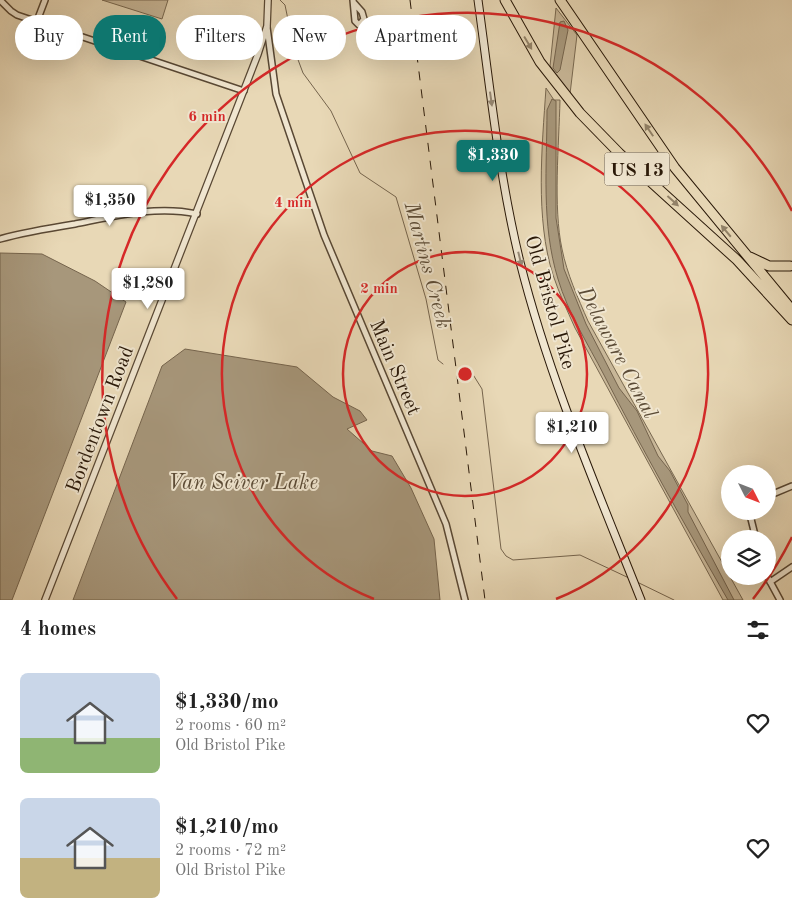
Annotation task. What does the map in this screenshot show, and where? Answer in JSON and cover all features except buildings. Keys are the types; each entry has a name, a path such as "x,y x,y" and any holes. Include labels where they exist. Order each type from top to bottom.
{"highway":[{"name":"US 13","path":"505,0 540,62 580,113 619,153 726,249 792,320"},
{"name":"US 13","path":"560,0 664,152 742,251 792,310"},
{"path":"742,251 765,265 791,266"}],"main road":[{"name":"Old Bristol Pike","path":"478,0 505,192 520,262 575,432 641,600"}],"street":[{"path":"0,0 10,11 21,15"},
{"path":"39,15 45,0"},
{"name":"Main Street","path":"268,0 267,26 276,94 333,260 446,524 466,600"},
{"name":"Bordentown Road","path":"45,600 197,214 267,26"},
{"path":"83,37 244,91"},
{"path":"0,239 24,232 162,210 182,210 197,214"},
{"path":"776,493 792,486"},
{"path":"776,575 792,567"},
{"path":"772,585 780,600"}],"shaded area":[{"path":"102,0 168,0 163,15 149,15"},
{"path":"556,8 577,35 570,94 550,66"},
{"path":"546,88 554,100 560,100 557,175 559,232 573,286 588,321 721,560 721,585 735,585 743,600 723,600 575,328 553,275 547,253 542,206 542,158"}],"water":[{"path":"564,21 568,30 560,70 557,73 553,68 560,22"},
{"path":"552,99 556,101 556,218 564,269 586,324 619,388 637,411 658,456 670,471 688,505 688,512 721,575 721,585 726,585 734,600 728,600 664,488 579,328 562,292 553,258 547,216 547,110"},
{"path":"0,253 42,254 95,281 126,302 12,600 0,600"},
{"name":"Van Sciver Lake","path":"185,349 297,367 333,397 360,411 367,420 347,429 372,451 392,456 411,488 434,539 440,600 73,600 162,366"}],"waterway":[{"name":"Martins Creek","path":"280,0 285,5 294,49 303,73 331,111 360,173 396,197 426,299 438,360 443,364"},
{"name":"Martins Creek","path":"463,367 472,373 482,389 501,549 506,556 513,560 580,555 629,578"},
{"name":"Martins Creek","path":"637,582 674,600"}],"railway":[{"path":"410,0 485,600"}],"water label":[{"name":"Delaware Canal","path":"618,352"}]}
